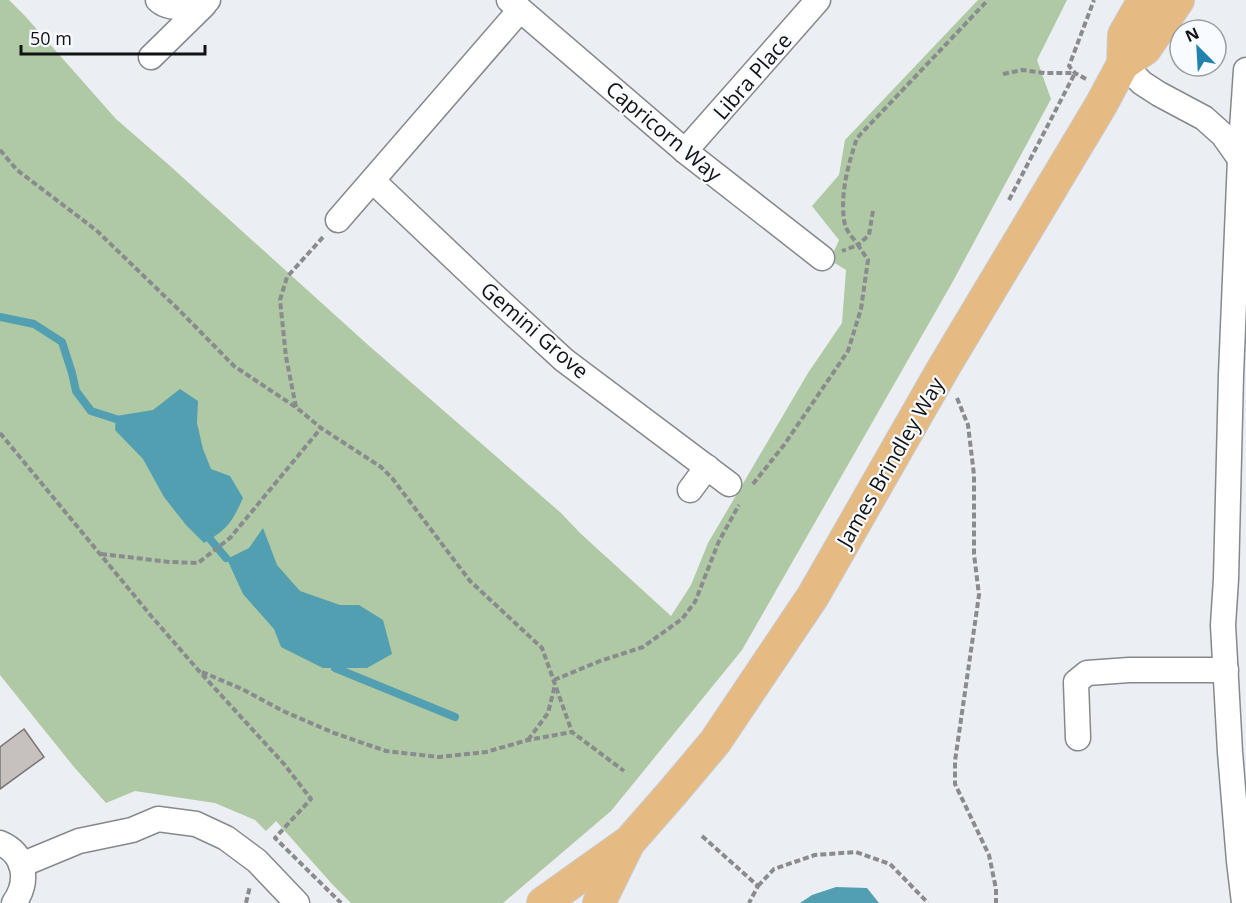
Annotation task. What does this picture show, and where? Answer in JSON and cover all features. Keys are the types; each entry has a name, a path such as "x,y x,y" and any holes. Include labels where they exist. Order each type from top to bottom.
{"main road":[{"name":"James Brindley Way","path":"543,903 630,841 715,742 763,672 813,596 944,367 1101,105 1123,64 1124,36 1144,0"},
{"name":"James Brindley Way","path":"1123,64 1145,49 1178,0"},
{"name":"James Brindley Way","path":"599,903 630,841"}],"street":[{"path":"158,0 163,4 181,8 206,2"},
{"name":"Libra Place","path":"685,151 818,0"},
{"path":"151,57 206,2"},
{"path":"338,220 373,181 514,5"},
{"name":"Capricorn Way","path":"514,5 685,151 822,258"},
{"path":"1123,64 1142,83 1204,118 1223,135 1242,172"},
{"path":"1244,903 1232,774 1223,625 1239,375 1246,70"},
{"name":"Gemini Grove","path":"373,181 564,360 740,491"},
{"path":"690,490 707,467"},
{"path":"1078,738 1076,682 1087,673 1129,670 1226,670"},
{"path":"21,865 79,841 132,830 158,819 196,824 226,838 257,861 297,903"},
{"path":"0,843 15,854 21,865 24,881 14,903"}],"path":[{"path":"555,683 600,661 643,647 682,619 695,602 740,491 784,445 848,351 861,309 868,261 845,228 843,199 849,160 857,138 988,0"},
{"path":"1075,73 1069,66 1094,0"},
{"path":"1003,74 1022,70 1075,73"},
{"path":"1006,205 1075,73"},
{"path":"0,150 17,170 96,230 234,366 297,408 321,428 381,467 392,478 470,580 542,648 572,732 624,771"},
{"path":"822,258 858,245 868,235 873,211"},
{"path":"297,408 286,357 280,300 287,277 338,220"},
{"path":"944,367 968,425 974,475 974,554 979,595 956,760 955,784 988,855 996,889 996,903"},
{"path":"100,554 198,563 230,538 321,428"},
{"path":"0,433 152,617 284,764 311,799 275,838 341,903"},
{"path":"199,671 324,729 386,751 439,757 486,752 528,740 572,732"},
{"path":"528,740 548,713 555,683"},
{"path":"702,836 758,886"},
{"path":"749,903 758,886 774,869 815,855 856,852 890,864 928,903"}],"green space":[{"path":"0,0 9,0 25,16 116,119 367,344 561,513 671,616 691,585 708,543 808,373 842,323 846,270 830,260 839,240 812,206 839,175 845,140 978,0 1067,0 1037,60 1051,99 952,283 742,650 611,811 503,903 351,903 276,821 266,831 255,820 215,803 135,791 106,803 0,675"}],"water":[{"path":"180,389 198,401 197,423 203,449 211,469 230,476 243,498 228,524 204,543 164,497 143,459 115,430 116,416 153,410"},
{"path":"263,528 277,565 300,591 340,605 359,605 383,620 392,654 367,668 323,668 281,647 274,629 243,594 227,559 249,548"},
{"path":"836,887 867,888 879,903 800,903 812,895"}],"building":[{"path":"24,729 44,757 0,789 0,747"}],"waterway":[{"path":"0,317 34,324 62,342 76,391 91,411 116,419"},
{"path":"210,539 226,558"},
{"path":"335,668 455,717"}]}
